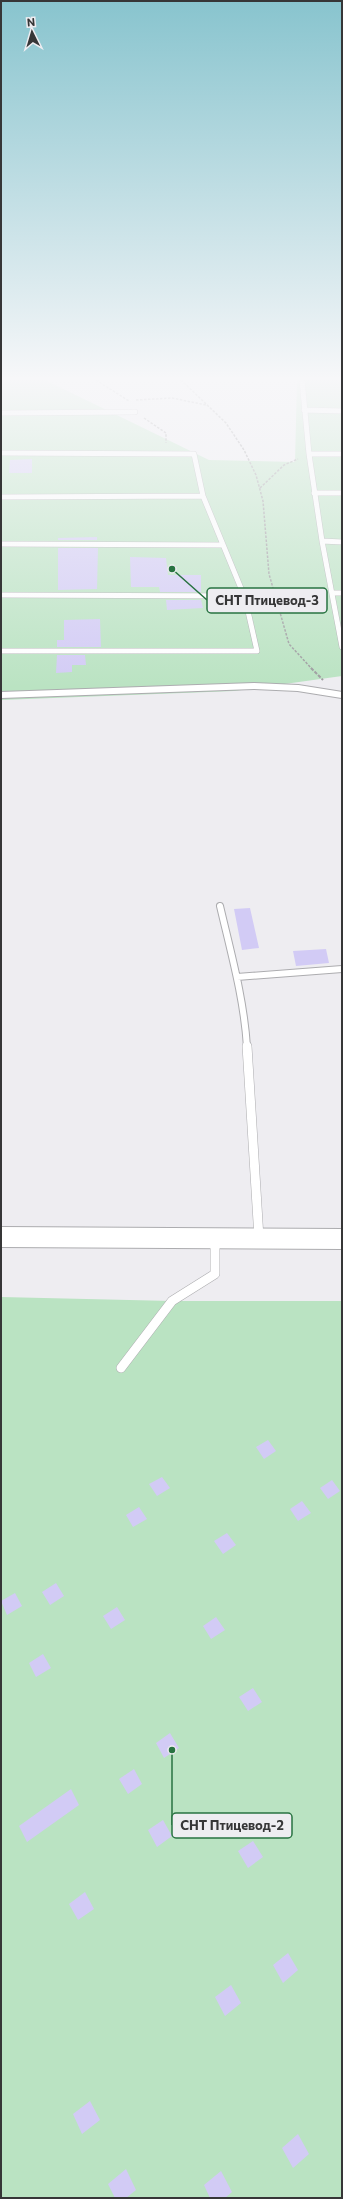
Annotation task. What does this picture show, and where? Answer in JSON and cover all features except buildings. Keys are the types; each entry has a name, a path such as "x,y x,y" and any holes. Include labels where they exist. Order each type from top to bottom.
{"main road":[{"path":"1,1237 335,1240"}],"lane":[{"path":"1,651 257,651 244,596 203,496 200,483"},
{"path":"313,483 342,647"},
{"path":"314,493 342,493"},
{"path":"1,497 203,496"},
{"path":"322,541 342,542"},
{"path":"1,544 223,545"},
{"path":"332,593 342,593"},
{"path":"1,595 244,596"},
{"path":"1,695 254,686 290,686 322,690 342,695"},
{"path":"220,906 237,977 245,1020 260,1239"},
{"path":"237,977 342,969"},
{"path":"121,1368 172,1301 215,1274 215,1240"}],"path":[{"path":"258,483 263,501 269,574 289,644 325,681"},
{"path":"260,489 266,483"}],"green space":[{"path":"1,483 342,483 342,676 234,691 1,700"},
{"path":"1,1297 172,1301 342,1301 342,2198 1,2198"}],"place":[{"name":"СНТ Птицевод-3","path":"172,569"},
{"name":"СНТ Птицевод-2","path":"172,1750"}]}
